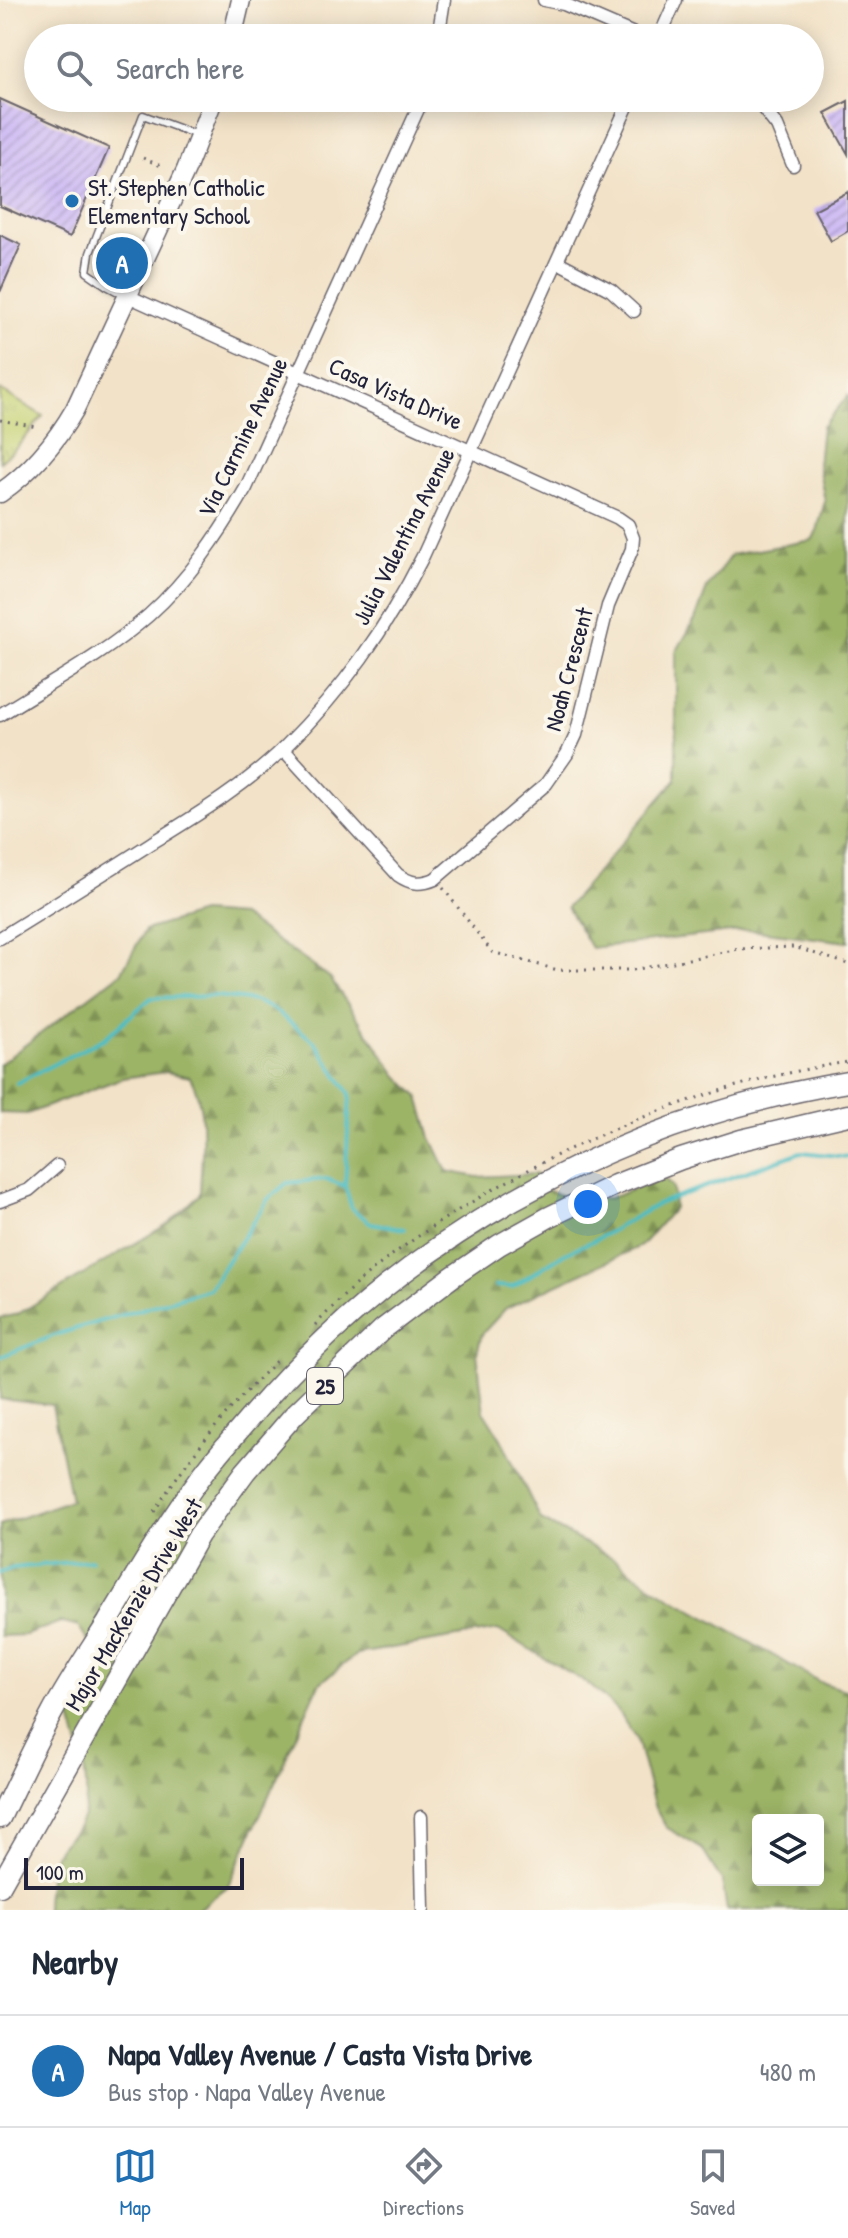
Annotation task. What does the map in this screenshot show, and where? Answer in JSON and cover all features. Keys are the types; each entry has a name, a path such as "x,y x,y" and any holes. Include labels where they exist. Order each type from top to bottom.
{"main road":[{"name":"Major MacKenzie Drive West","path":"0,1818 52,1713 155,1544 203,1473 271,1393 328,1336 438,1246 496,1209 582,1164 647,1137 749,1103 848,1082"},
{"name":"Major MacKenzie Drive West","path":"0,1886 199,1535 245,1472 294,1415 383,1329 499,1245 615,1185 741,1140 848,1115"}],"street":[{"path":"235,24 241,0"},
{"path":"440,24 444,0"},
{"path":"544,0 572,7 611,24"},
{"path":"665,24 676,0"},
{"path":"0,493 39,459 65,428 128,296 208,112"},
{"name":"Via Carmine Avenue","path":"0,715 120,639 149,615 192,570 223,528 246,488 417,112"},
{"name":"Julia Valentina Avenue","path":"0,938 235,789 283,749 334,695 382,631 423,556 625,112"},
{"path":"766,112 777,126 793,165"},
{"path":"558,262 611,290 634,311"},
{"name":"Casa Vista Drive","path":"128,296 471,451"},
{"name":"Noah Crescent","path":"283,749 398,875 406,881 424,884 435,879 557,771 576,735 608,606 632,549 633,538 628,525 618,518 471,451"},
{"path":"0,1201 29,1190 57,1166"},
{"path":"421,1817 423,1910"}],"lane":[{"path":"128,296 87,272 90,253 143,115 199,136"}],"path":[{"path":"143,158 161,166"},
{"path":"0,420 37,427"},
{"path":"443,888 492,952 558,970 633,970 739,949 794,947 848,964"}],"green space":[{"path":"0,390 43,416 0,462"},
{"path":"848,396 848,942 749,930 591,948 567,907 676,780 676,652 695,620 707,588 731,555 812,540 825,501 818,465 822,427"},
{"path":"201,913 241,916 329,977 397,1075 419,1097 431,1138 447,1171 477,1177 536,1174 548,1191 571,1199 610,1198 664,1178 673,1187 674,1208 641,1246 506,1308 482,1334 477,1353 484,1412 501,1439 541,1520 615,1559 654,1588 820,1682 848,1691 848,1910 727,1910 722,1881 702,1849 666,1827 655,1808 636,1739 617,1710 591,1686 498,1630 357,1654 319,1684 228,1886 197,1910 46,1910 55,1855 77,1828 84,1813 84,1770 70,1715 87,1692 93,1656 91,1645 79,1627 60,1622 26,1635 0,1636 0,1525 71,1500 52,1405 0,1399 0,1318 18,1314 169,1223 200,1194 202,1119 190,1077 166,1072 122,1078 27,1114 0,1113 0,1064 121,973 145,930"}],"building":[{"path":"0,99 109,148 70,237 0,206"},
{"path":"848,101 848,154 825,113"},
{"path":"848,192 848,231 831,241 814,210"},
{"path":"0,235 21,245 0,292"}],"waterway":[{"path":"17,1083 105,1038 151,998 217,996 255,1001 273,1009 315,1042 350,1094 345,1186 352,1209 371,1223 405,1229"},
{"path":"495,1286 512,1287 565,1253 597,1239 660,1203 801,1152 848,1157"},
{"path":"0,1357 58,1334 209,1289 268,1199 287,1183 326,1179 345,1186"},
{"path":"0,1573 13,1568 91,1560"}],"place":[{"name":"St. Stephen Catholic Elementary School","path":"72,201"},
{"name":"Napa Valley Avenue / Casta Vista Drive","path":"122,263"}]}
